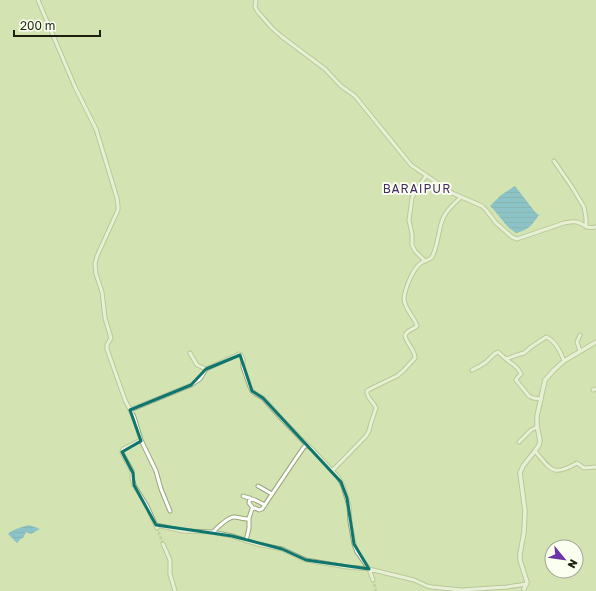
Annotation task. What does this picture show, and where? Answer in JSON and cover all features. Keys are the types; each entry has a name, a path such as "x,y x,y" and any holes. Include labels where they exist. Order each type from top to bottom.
{"street":[{"path":"38,0 75,87 96,128 117,198 118,210 97,256 95,264 96,274 102,292 105,318 111,338 107,347 130,410 134,417 141,440 156,471 161,489 170,511"},
{"path":"256,0 256,8 258,12 275,31 325,69 338,83 354,96 408,163 452,193 484,208 496,223 512,236 517,239 564,223 578,222 586,227 596,227"},
{"path":"554,161 584,207 586,227"},
{"path":"425,261 412,246 412,234 409,220 412,198 426,176"},
{"path":"332,471 368,434 376,408 368,396 367,391 370,388 397,376 415,358 415,354 407,343 405,336 406,332 416,327 417,324 406,308 404,296 406,287 413,273 420,264 430,259 435,250 440,226 445,214 461,197"},
{"path":"580,335 578,342 580,351"},
{"path":"506,359 524,353 546,337 550,339 560,352 564,361"},
{"path":"524,589 527,584 520,560 520,551 524,532 525,511 520,476 523,466 539,445 540,441 537,427 537,416 547,377 564,361 596,342"},
{"path":"472,370 486,363 497,351 500,352 520,371 521,374 516,380 527,394 531,398 541,399"},
{"path":"190,353 198,365 206,369"},
{"path":"130,410 191,385 200,379 206,369 236,355 240,355 252,391 263,398 341,482 346,492 349,506 354,544 357,552 369,569 373,580"},
{"path":"519,442 537,427"},
{"path":"141,440 122,452 132,471 134,485 145,502 156,526 183,531 212,532 234,536 263,546 282,549 306,560 369,569 414,580 427,586 454,590 527,584"},
{"path":"250,498 249,503 253,508 261,510 294,460 304,447 308,446"},
{"path":"535,451 553,470 558,471 569,468 577,463 584,468 596,467"},
{"path":"258,486 272,494"},
{"path":"243,496 265,505"},
{"path":"246,540 249,518 253,508"},
{"path":"212,532 231,517 247,520 249,518"},
{"path":"163,544 170,560 170,574 175,591"}],"highlighted area":[{"path":"240,355 252,391 263,398 341,482 347,498 354,544 369,569 306,560 282,549 232,536 156,525 134,485 133,473 122,452 141,441 130,410 191,385 206,369"}],"water":[{"path":"515,186 539,215 530,227 516,233 509,228 490,206 501,195"},
{"path":"29,525 40,529 31,534 26,532 23,538 17,543 8,534 15,529"}],"tunnel":[{"path":"157,528 163,544"},
{"path":"373,580 376,591"}],"district":[{"name":"BARAIPUR","path":"417,188"}]}
